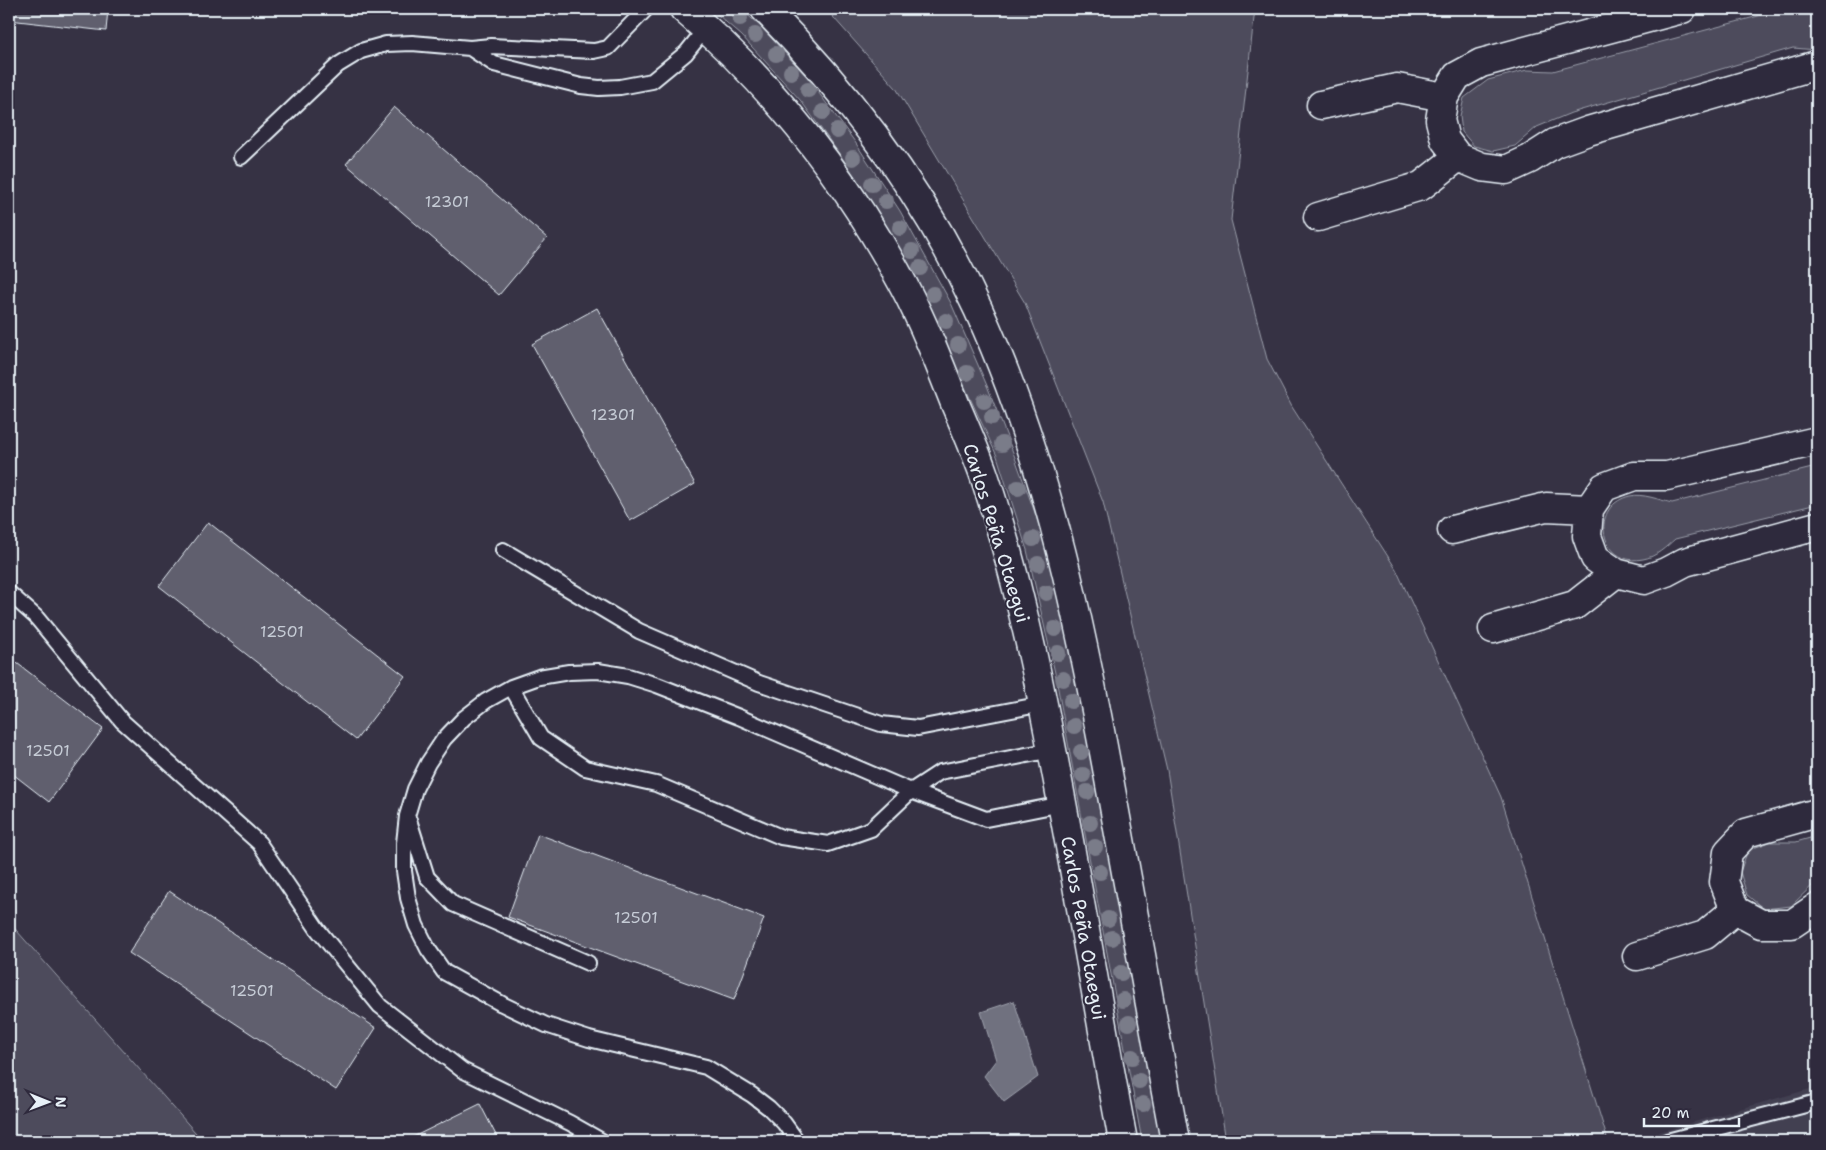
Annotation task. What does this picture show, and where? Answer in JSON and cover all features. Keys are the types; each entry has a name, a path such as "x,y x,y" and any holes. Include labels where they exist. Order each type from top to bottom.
{"street":[{"name":"Carlos Peña Otaegui","path":"684,9 748,69 809,138 871,228 905,288 931,342 984,474 1013,574 1043,704 1123,1141"},
{"path":"766,9 835,83 876,136 914,191 948,249 978,308 1004,370 1026,434 1063,555 1101,735 1175,1141"},
{"path":"1682,9 1480,63 1457,76 1444,97 1440,120 1445,140 1458,157 1482,168 1506,170 1530,159 1555,143 1588,131 1817,64"},
{"path":"1321,105 1397,88 1444,97"},
{"path":"1318,217 1421,186 1458,157"},
{"path":"1817,441 1667,476 1634,476 1604,487 1589,508 1587,536 1595,558 1616,574 1644,580 1666,572 1685,562 1817,526"},
{"path":"1452,530 1546,507 1589,508"},
{"path":"1494,629 1575,605 1616,574"},
{"path":"1817,813 1746,833 1728,852 1724,882 1735,910 1761,924 1792,924 1817,907"},
{"path":"1637,956 1705,935 1735,910"}],"lane":[{"path":"241,157 338,65 361,51 386,44 412,42 470,48 491,46 594,51 608,48 646,9"},
{"path":"470,48 494,64 581,86 599,88 620,87 652,80 686,53 706,28"},
{"path":"503,550 640,631 759,683 881,724 918,728 1043,704"},
{"path":"9,593 36,617 122,721 259,843 318,930 380,1006 462,1070 570,1123 602,1141"},
{"path":"797,1141 784,1123 769,1108 752,1095 706,1068 589,1039 546,1025 502,1004 444,972 428,949 416,925 408,898 404,871 404,844 407,816 415,789 428,763 444,739 464,718 486,701 511,687 539,677 569,672 598,671 628,676 656,685 739,717 911,792 986,818 1062,804"},
{"path":"511,687 541,738 585,768 656,784 781,837 828,844 871,828 911,792 940,772 1052,750"},
{"path":"407,816 427,877 453,904 588,963"},
{"path":"1667,1141 1817,1102"}],"shaded area":[{"path":"711,9 741,9 761,27 807,77 855,142 900,211 951,303 988,388 1047,546 1079,690 1161,1141 1142,1141 1055,673 1027,550 997,456 904,256 848,166 801,101 742,36"},
{"path":"826,9 1255,9 1231,220 1267,359 1292,407 1396,569 1501,797 1608,1141 1226,1141 1167,770 1103,502 1025,303 896,88"},
{"path":"1777,9 1817,9 1817,50 1793,48 1571,113 1537,127 1515,146 1493,151 1474,146 1462,132 1460,116 1464,98 1488,80 1527,70 1553,71 1762,15"},
{"path":"1817,464 1817,504 1675,539 1648,558 1629,559 1617,554 1609,546 1605,535 1604,523 1608,511 1616,502 1630,496 1645,496 1672,503 1812,468"},
{"path":"1817,836 1817,881 1791,906 1764,909 1747,895 1740,872 1748,850 1770,842 1796,842"},
{"path":"9,922 203,1141 9,1141"},
{"path":"1817,1087 1817,1141 1628,1141"}],"water":[{"path":"1014,1001 1038,1077 1004,1102 984,1076 996,1060 981,1012"}],"building":[{"path":"9,9 108,9 106,31 9,20"},
{"path":"394,107 547,238 499,295 346,164"},
{"path":"597,308 695,484 630,521 532,344"},
{"path":"208,522 405,676 356,740 159,586"},
{"path":"9,657 103,729 49,802 9,771"},
{"path":"538,834 764,918 734,1000 508,917"},
{"path":"169,891 376,1028 336,1090 129,953"},
{"path":"480,1104 499,1141 405,1141"}]}
